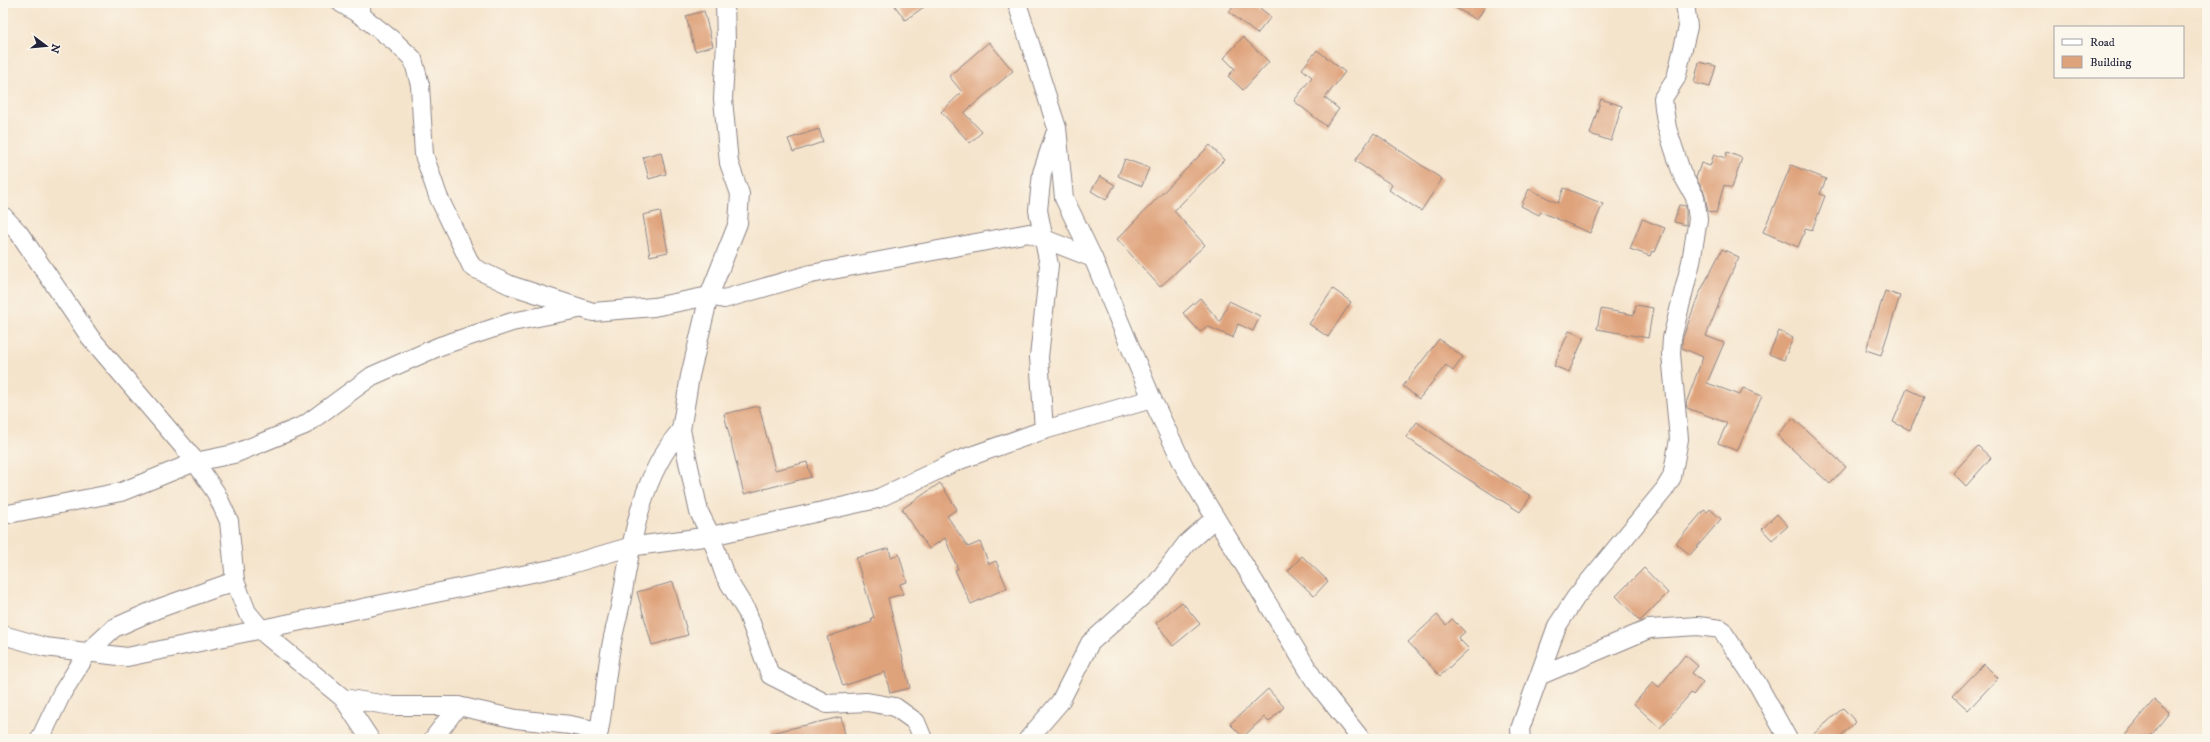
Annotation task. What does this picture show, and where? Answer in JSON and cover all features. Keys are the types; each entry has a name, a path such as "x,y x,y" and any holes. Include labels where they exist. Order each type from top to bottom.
{"street":[{"path":"341,3 361,10 413,59 420,85 424,155 438,196 472,267 510,286 593,312 654,307 709,296 724,299 811,274 984,241 1029,234 1044,238 1093,258"},
{"path":"725,3 724,99 729,163 740,194 738,223 709,296 690,376 681,430 699,512 711,536 725,576 747,612 770,675 827,704 867,702 895,707 916,722 923,739"},
{"path":"1017,3 1057,128 1064,198 1093,258 1152,399 1185,468 1315,681 1361,739"},
{"path":"1521,739 1520,729 1542,675 1557,626 1576,597 1664,490 1672,477 1679,438 1671,354 1672,338 1691,262 1698,219 1695,197 1682,174 1667,128 1663,98 1676,78 1688,27 1688,6"},
{"path":"1044,430 1039,357 1049,265 1038,210 1042,173 1057,128"},
{"path":"3,216 11,234 90,336 195,462 216,493 229,521 235,581 247,612 262,629 343,698 370,739"},
{"path":"3,515 121,492 195,462 234,454 305,425 372,376 440,346 512,322 582,308"},
{"path":"3,635 45,647 127,657 561,567 630,547 711,536 877,499 957,461 1044,430 1152,399"},
{"path":"343,698 393,706 458,706 516,719 570,725 597,735 611,648 622,598 630,547 647,490 667,446 681,430"},
{"path":"1028,739 1060,702 1090,643 1156,584 1186,544 1215,518"},
{"path":"40,739 62,693 88,652 114,628 157,609 235,581"},
{"path":"1542,675 1649,629 1698,626 1721,629 1758,683 1788,739"},
{"path":"433,739 458,706"}],"building":[{"path":"893,3 930,3 905,20"},
{"path":"1236,3 1254,3 1271,17 1257,34 1229,12"},
{"path":"1447,3 1487,3 1477,20"},
{"path":"704,11 713,46 695,51 686,16"},
{"path":"1243,37 1269,62 1243,90 1228,76 1235,69 1224,58"},
{"path":"989,42 1013,71 964,113 982,132 970,143 941,112 962,92 949,76"},
{"path":"1317,50 1345,72 1325,98 1339,109 1326,126 1294,101 1312,77 1302,69"},
{"path":"1699,62 1716,66 1710,87 1694,83"},
{"path":"1601,99 1622,106 1611,141 1590,134"},
{"path":"819,129 823,142 793,152 788,139"},
{"path":"1374,133 1442,179 1421,211 1389,190 1392,185 1355,161"},
{"path":"1210,145 1224,160 1174,211 1205,245 1160,287 1117,239"},
{"path":"661,152 666,174 649,179 643,157"},
{"path":"1727,152 1742,158 1732,188 1724,185 1716,213 1708,211 1704,192 1696,178 1701,163 1710,166 1714,154 1725,158"},
{"path":"1125,159 1149,168 1142,186 1118,176"},
{"path":"1791,165 1826,179 1820,194 1825,196 1812,230 1806,228 1798,247 1763,232"},
{"path":"1100,176 1115,185 1106,200 1091,191"},
{"path":"1564,188 1603,204 1590,233 1541,212 1539,215 1521,206 1529,189 1558,203"},
{"path":"1679,205 1686,206 1686,225 1674,222"},
{"path":"660,211 668,252 650,256 643,215"},
{"path":"1642,219 1665,228 1655,252 1652,251 1650,256 1630,249"},
{"path":"1722,249 1739,257 1719,300 1720,301 1706,336 1724,343 1707,383 1740,395 1743,388 1762,396 1737,451 1718,443 1727,423 1687,408 1686,403 1703,357 1682,348 1682,340 1698,296"},
{"path":"1333,289 1351,302 1328,337 1309,324"},
{"path":"1885,291 1900,296 1881,355 1866,350"},
{"path":"1200,298 1220,322 1229,301 1260,316 1253,331 1238,324 1233,337 1234,338 1207,326 1200,332 1183,313"},
{"path":"1636,305 1653,308 1648,338 1597,329 1601,309 1634,315"},
{"path":"1569,331 1584,337 1569,372 1554,366"},
{"path":"1779,331 1793,338 1784,360 1769,354"},
{"path":"1439,339 1463,357 1453,371 1446,365 1419,399 1403,386"},
{"path":"1907,389 1924,397 1910,430 1893,422"},
{"path":"759,406 775,470 807,462 811,477 744,494 724,414"},
{"path":"1793,418 1846,467 1830,484 1777,435"},
{"path":"1417,422 1462,454 1531,496 1520,512 1446,465 1406,437"},
{"path":"1978,446 1991,458 1966,486 1953,473"},
{"path":"940,483 957,509 947,516 968,547 980,542 989,564 996,561 1007,588 971,604 955,570 958,569 945,538 929,549 902,509"},
{"path":"1710,509 1721,519 1690,555 1676,543 1704,510 1707,512"},
{"path":"1777,514 1788,526 1772,540 1762,529"},
{"path":"889,548 891,557 899,554 907,582 900,584 903,594 888,598 910,688 890,693 885,672 843,686 827,637 872,622 871,618 874,617 856,558"},
{"path":"1302,556 1328,581 1314,596 1288,571"},
{"path":"1644,568 1668,593 1640,621 1616,596"},
{"path":"673,582 688,635 652,645 637,592"},
{"path":"1182,602 1200,624 1173,646 1156,623"},
{"path":"1437,615 1446,625 1452,619 1465,632 1458,638 1469,649 1440,676 1408,642"},
{"path":"1685,655 1698,666 1692,673 1703,682 1693,695 1691,693 1660,728 1634,704 1653,682 1659,687"},
{"path":"1984,664 1998,678 1968,710 1953,696"},
{"path":"1268,689 1284,707 1269,722 1264,717 1243,737 1230,724"},
{"path":"2154,700 2169,713 2148,739 2122,739"},
{"path":"1843,708 1856,722 1837,739 1808,739"},
{"path":"841,717 846,739 772,739 771,733"}]}
